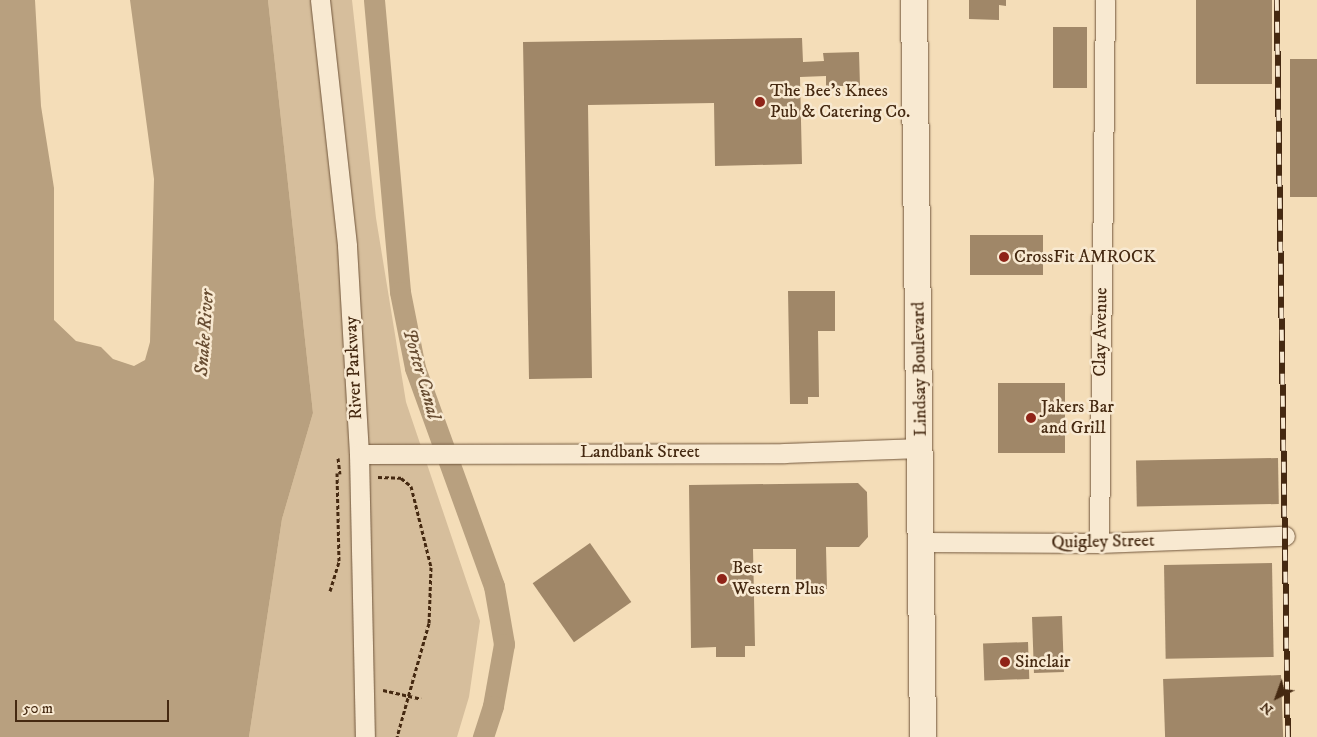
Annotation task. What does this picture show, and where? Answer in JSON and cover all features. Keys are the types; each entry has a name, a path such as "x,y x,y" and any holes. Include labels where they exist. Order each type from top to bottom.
{"street":[{"name":"River Parkway","path":"320,0 347,246 359,454 367,690 365,737"},
{"name":"Lindsay Boulevard","path":"914,0 921,448 923,737"},
{"name":"Clay Avenue","path":"1099,544 1104,0"},
{"name":"Landbank Street","path":"359,454 476,452 779,453 921,448"},
{"name":"Quigley Street","path":"921,542 1099,544 1285,536"}],"path":[{"path":"330,591 339,561 337,473"},
{"path":"387,478 401,478 411,486 431,566 429,623 397,737"},
{"path":"367,690 421,699"}],"shaded area":[{"path":"268,0 352,0 376,218 406,402 480,621 469,697 457,737 249,737 282,519 313,413"}],"water":[{"name":"Snake River","path":"0,0 35,0 41,106 54,188 54,320 76,341 101,347 113,359 134,366 145,360 150,342 154,179 130,0 268,0 313,413 282,519 249,737 0,737"}],"building":[{"path":"969,0 1006,0 1006,6 999,5 999,20 969,19"},
{"path":"1196,0 1272,0 1272,84 1196,84"},
{"path":"1053,27 1087,27 1087,88 1053,88"},
{"path":"802,38 803,62 824,61 823,53 859,52 860,86 826,86 826,76 800,77 802,164 715,166 714,103 588,105 592,378 529,379 523,42"},
{"path":"1290,59 1317,59 1317,197 1290,197"},
{"path":"970,235 1043,235 1043,275 970,275"},
{"path":"788,291 835,291 835,331 818,331 819,397 808,397 808,404 790,404"},
{"name":"Jakers Bar and Grill","path":"998,383 1065,383 1065,453 998,453"},
{"path":"1278,458 1279,504 1137,506 1136,460"},
{"name":"Best Western Plus","path":"858,483 867,492 868,537 859,547 826,547 827,589 796,589 796,549 753,549 755,646 745,646 745,657 716,657 716,647 691,648 689,485"},
{"path":"590,543 631,602 574,642 533,583"},
{"path":"1272,563 1274,657 1166,659 1164,565"},
{"path":"1062,616 1064,672 1034,673 1032,617"},
{"path":"1028,642 1029,679 984,681 983,644"},
{"path":"1281,675 1283,737 1165,737 1163,679"}],"waterway":[{"name":"Porter Canal","path":"374,0 400,292 415,368 494,586 504,644 493,706 483,737"}],"railway":[{"path":"1277,0 1288,737"}],"place":[{"name":"The Bee's Knees Pub & Catering Co.","path":"760,102"},
{"name":"CrossFit AMROCK","path":"1004,257"},
{"name":"Jakers Bar and Grill","path":"1031,418"},
{"name":"Best Western Plus","path":"722,579"},
{"name":"Sinclair","path":"1005,662"}]}
